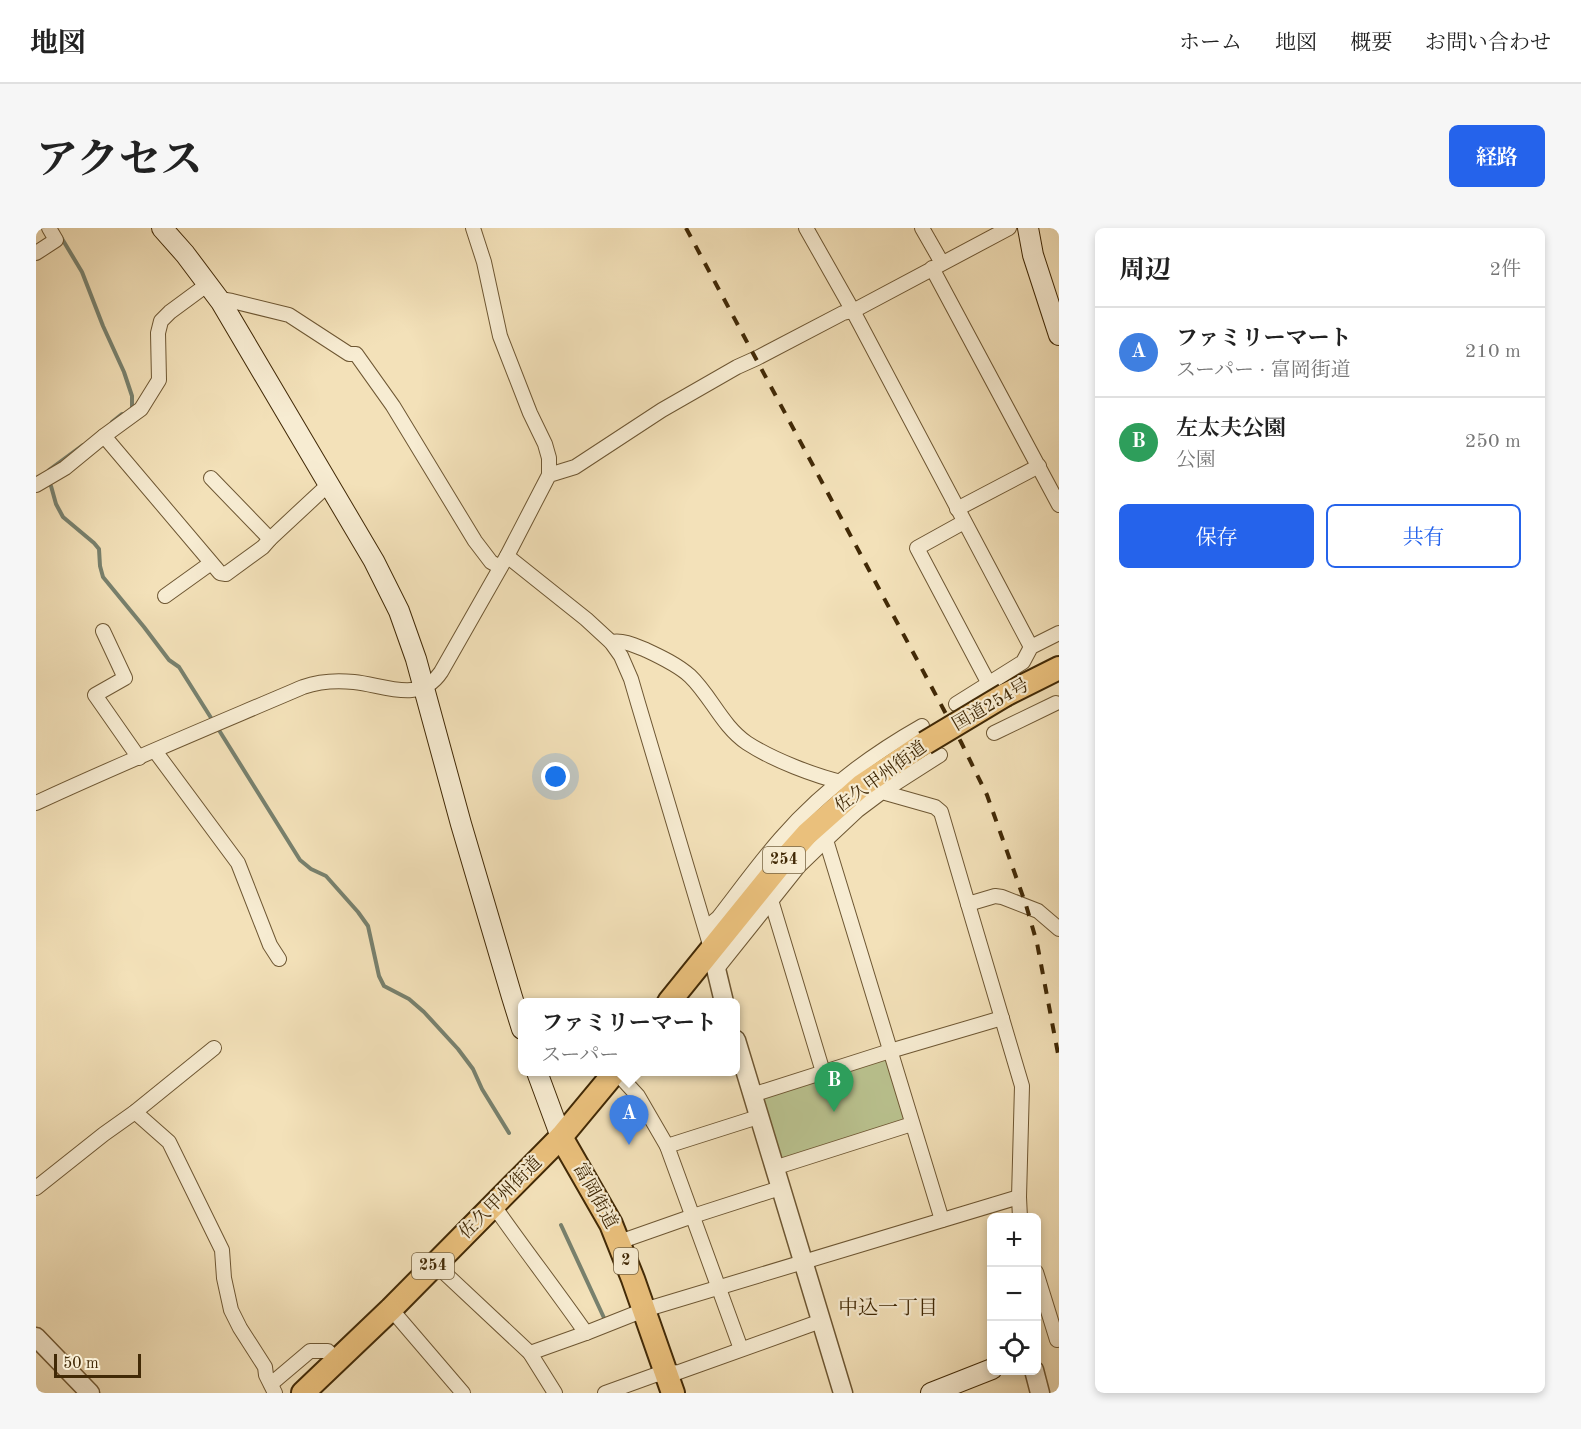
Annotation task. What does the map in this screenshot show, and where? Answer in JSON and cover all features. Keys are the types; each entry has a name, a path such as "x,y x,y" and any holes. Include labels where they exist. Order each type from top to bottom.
{"main road":[{"path":"162,228 221,302 374,561 391,594 416,659 461,824 518,1016"},
{"path":"1030,228 1044,250 1059,293"},
{"path":"1030,228 1033,255 1059,335"},
{"path":"1004,693 1036,669 1059,657"},
{"name":"国道254号","path":"1004,693 1059,668"},
{"name":"佐久甲州街道","path":"672,998 807,834 861,786 1004,693 1057,692"},
{"path":"539,1076 561,1137"},
{"name":"佐久甲州街道","path":"303,1393 494,1206 561,1137 611,1076"},
{"name":"富岡街道","path":"561,1137 602,1206 619,1242 670,1383"},
{"path":"931,1393 987,1371"}],"street":[{"path":"36,254 56,240 49,228"},
{"path":"36,803 105,771 303,687 325,681 354,682 384,689 412,690 424,687 436,680 549,475 549,458 545,444 530,413 500,336 484,262 472,228"},
{"path":"806,228 853,311 1031,647"},
{"path":"922,228 937,266 1059,505"},
{"path":"549,475 575,467 662,410 737,367 843,313 853,311 1010,228"},
{"path":"36,485 65,468 141,409 159,380 158,333 161,321 208,284"},
{"path":"221,302 232,301 289,315 349,354 356,354 393,406 475,541 491,562 503,561 586,619 611,642 621,656 631,679 711,949 723,998"},
{"path":"104,436 220,573 226,574 264,547 329,484"},
{"path":"957,509 1039,466"},
{"path":"211,478 270,539"},
{"path":"964,522 917,548 1004,693"},
{"path":"165,596 211,563"},
{"path":"103,632 125,678 95,695 139,758"},
{"path":"956,704 1004,693 1031,647 1059,633"},
{"path":"611,642 631,643 672,663 689,675 734,732 746,743 797,767 843,783"},
{"path":"994,733 1057,692"},
{"path":"711,949 718,918 782,838 873,756 929,742"},
{"path":"711,949 771,900 799,866 929,742"},
{"path":"155,751 238,863 270,945 279,959"},
{"path":"879,792 935,807 941,812 1022,1086 1020,1213"},
{"path":"826,840 942,1220"},
{"path":"968,904 995,896 1002,897 1038,911 1059,929"},
{"path":"771,900 823,1072"},
{"path":"752,1095 1002,1018"},
{"path":"36,1188 214,1048"},
{"path":"740,1056 843,1393"},
{"path":"620,1076 638,1096 667,1146 741,1349"},
{"path":"135,1112 169,1142 222,1250 224,1278 231,1310 265,1366 266,1376 273,1389 310,1352 328,1352 336,1361"},
{"path":"667,1146 758,1117"},
{"path":"774,1168 912,1124"},
{"path":"619,1242 780,1188"},
{"path":"530,1353 644,1310 1019,1197"},
{"path":"494,1206 586,1333"},
{"path":"435,1264 530,1353 555,1393"},
{"path":"1041,1288 1057,1340"},
{"path":"391,1309 463,1393"},
{"path":"605,1393 655,1375 670,1383 679,1372 822,1321"},
{"path":"36,1337 90,1393"},
{"path":"1035,1375 1040,1393"}],"green space":[{"path":"882,1059 889,1062 907,1119 785,1160 779,1158 761,1105 763,1097"}],"waterway":[{"path":"61,237 82,272 124,372 132,396 132,407"},
{"path":"112,422 122,414"},
{"path":"49,470 83,445"},
{"path":"51,486 56,504 63,517 99,549 103,577 169,660 179,667 213,721"},
{"path":"217,727 300,860 311,869 326,876 368,926 379,976 384,986 409,999 458,1049 473,1069 482,1089 509,1133"},
{"path":"561,1225 605,1320"}],"railway":[{"path":"686,228 961,742 987,795 1037,943 1059,1059"}],"place":[{"name":"左太夫公園","path":"834,1112"},
{"name":"ファミリーマート","path":"629,1145"}],"district":[{"name":"中込一丁目","path":"888,1309"}]}
